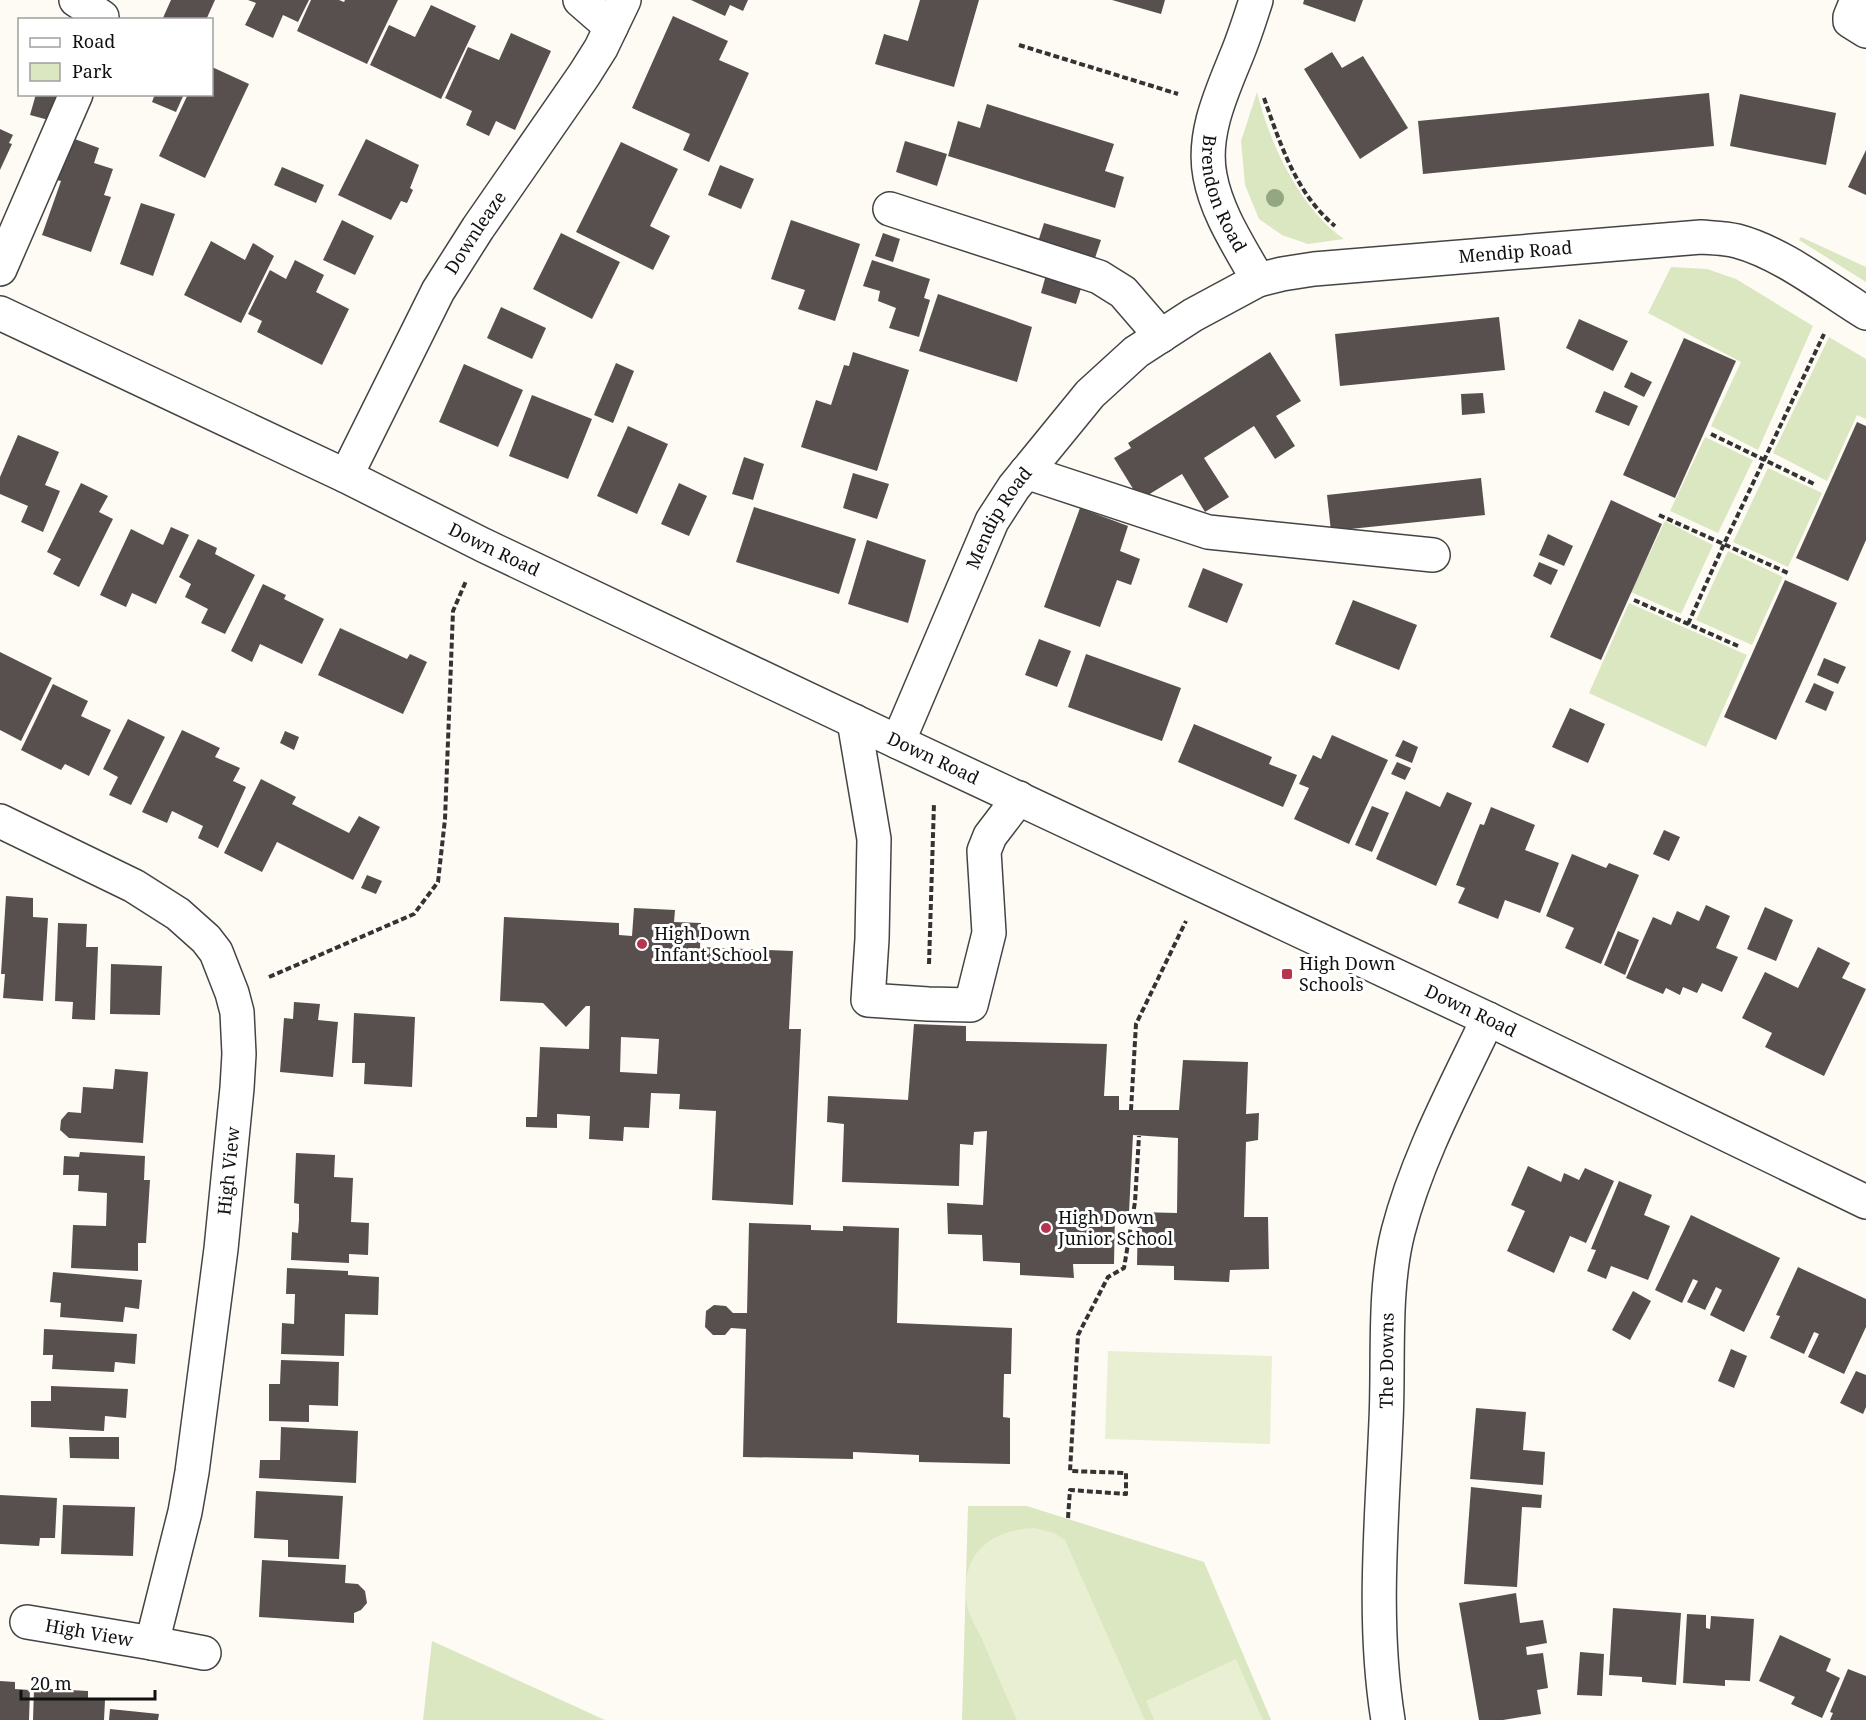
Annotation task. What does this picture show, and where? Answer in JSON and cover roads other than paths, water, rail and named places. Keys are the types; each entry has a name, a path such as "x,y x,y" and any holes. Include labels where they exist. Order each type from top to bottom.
{"street":[{"path":"76,0 102,18"},
{"path":"580,0 617,14"},
{"name":"Brendon Road","path":"1256,0 1217,106 1208,148 1210,176 1223,217 1258,280"},
{"path":"1857,0 1850,21 1866,31"},
{"name":"Downleaze","path":"346,476 442,284 584,75 617,14"},
{"path":"0,269 75,96"},
{"path":"890,208 1100,277 1123,292 1161,336"},
{"name":"Mendip Road","path":"898,741 984,538 1002,505 1026,472 1090,394 1136,352 1193,315 1258,280 1314,270 1701,237 1721,238 1756,247 1779,258 1854,306"},
{"name":"Down Road","path":"0,313 346,476 483,545 1488,1019 1866,1203"},
{"path":"1026,472 1208,532 1433,555"},
{"path":"854,721 874,839 868,1000 971,1005 989,933 984,851 990,836 1019,798"},
{"name":"High View","path":"0,820 134,886 178,914 206,939 216,952 237,1012 239,1054 221,1249 192,1472 185,1512 152,1643"},
{"name":"The Downs","path":"1388,1720 1381,1666 1380,1537 1392,1262 1406,1203 1427,1150 1488,1019"},
{"name":"High View","path":"27,1622 204,1653"}],"place":[{"name":"High Down Infant School","path":"642,944"},
{"name":"High Down Schools","path":"1287,974"},
{"name":"High Down Junior School","path":"1046,1228"}]}
